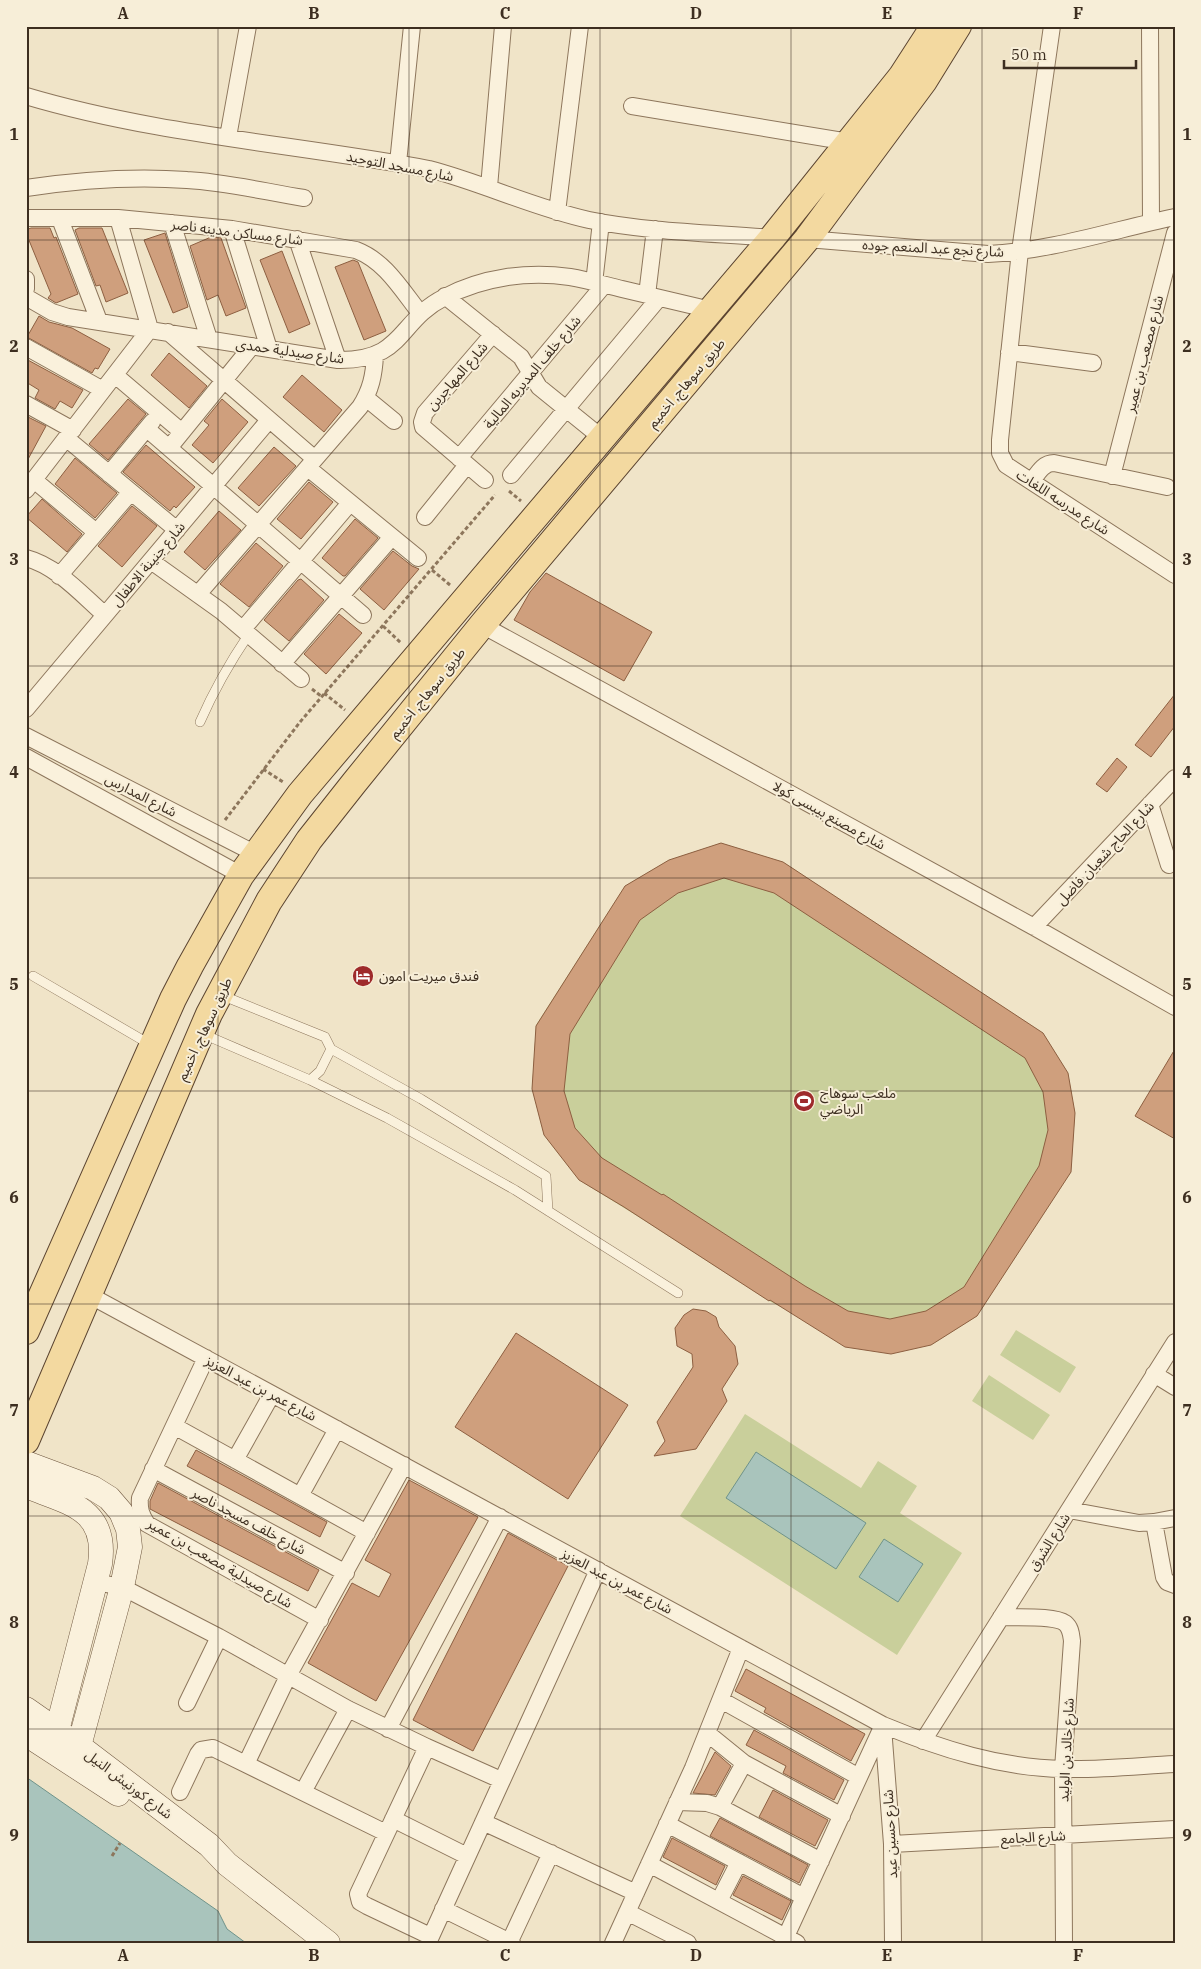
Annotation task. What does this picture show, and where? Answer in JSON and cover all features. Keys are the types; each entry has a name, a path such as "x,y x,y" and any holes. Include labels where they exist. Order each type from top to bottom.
{"main road":[{"name":"طريق سوهاج, اخميم","path":"26,1442 209,1014 269,901 309,840 482,625 807,239 924,80 958,26"},
{"name":"طريق سوهاج, اخميم","path":"26,1331 173,999 214,920 256,854 300,794 772,238 901,77 927,27"},
{"path":"173,999 209,1014"},
{"path":"26,1463 93,1488 109,1498 121,1512 128,1528 130,1547 122,1587 75,1754"},
{"path":"26,1486 82,1510 93,1520 100,1534 102,1549 55,1740"},
{"name":"شارع كورنيش النيل","path":"26,1709 55,1740 203,1852 227,1864 328,1943"},
{"name":"شارع كورنيش النيل","path":"26,1734 55,1740"}],"street":[{"path":"228,137 248,26"},
{"path":"398,163 412,26"},
{"path":"488,187 503,26"},
{"path":"557,212 580,26"},
{"name":"شارع مدرسه اللغات","path":"1052,26 1020,251 1000,453 1006,465 1175,575"},
{"path":"1150,26 1151,222"},
{"name":"شارع مسجد التوحيد","path":"26,96 95,115 148,125 398,163 451,175 557,212 601,222 655,229 772,238"},
{"path":"632,106 849,142"},
{"path":"26,188 68,182 128,178 188,180 304,198"},
{"name":"شارع مساكن مدينه ناصر","path":"26,218 118,218 172,223 232,229 356,250 367,254 385,269 420,313"},
{"path":"96,532 30,485 150,330 118,218"},
{"name":"شارع نجع عبد المنعم جوده","path":"807,239 988,254 1020,251 1175,218"},
{"path":"60,219 99,322"},
{"path":"599,284 601,222"},
{"path":"172,223 209,339"},
{"path":"232,229 269,349"},
{"path":"511,475 566,409 653,297 655,229"},
{"name":"شارع مصعب بن عمير","path":"1112,476 1175,233"},
{"path":"297,239 338,360"},
{"name":"شارع صيدلية حمدى","path":"26,297 52,312 68,316 338,360 357,360 375,355 398,340 420,313 446,296 476,284 507,277 539,274 571,277 711,310"},
{"path":"26,279 26,288"},
{"name":"شارع خلف المديريه المالية","path":"425,516 463,462 599,284"},
{"path":"446,296 522,357 539,386 602,438"},
{"path":"168,332 269,420 350,503 418,558"},
{"name":"شارع المهاجرين","path":"485,480 423,427 422,417 493,334"},
{"path":"169,448 252,346"},
{"path":"26,347 104,390"},
{"path":"1009,352 1093,363"},
{"path":"199,593 366,398 374,378 375,355"},
{"path":"115,375 182,432"},
{"path":"366,398 394,421"},
{"path":"26,404 70,434 109,474 177,530"},
{"path":"109,474 160,413"},
{"name":"شارع جنينة الاطفال","path":"26,708 269,420"},
{"path":"146,429 363,615"},
{"path":"1032,481 1044,466 1049,463 1167,487"},
{"path":"60,576 131,492"},
{"path":"246,631 300,561 350,503"},
{"path":"282,664 391,538"},
{"path":"26,558 49,567 105,615"},
{"path":"151,561 199,593 301,679"},
{"name":"شارع مصنع بيبسى كولا","path":"482,625 1034,927 1175,1007"},
{"name":"شارع المدارس","path":"26,736 256,854"},
{"name":"شارع المدارس","path":"26,757 242,875"},
{"name":"شارع الحاج شعبان فاضل","path":"1034,927 1175,778"},
{"path":"1150,804 1169,865"},
{"name":"شارع عمر بن عبد العزيز","path":"89,1295 883,1725 923,1741 980,1758 1009,1763 1063,1769 1174,1768"},
{"name":"شارع الشرق","path":"923,1741 1175,1342"},
{"name":"شارع صيدلية مصعب بن عمير","path":"206,1358 140,1498 139,1508 142,1517 147,1524 320,1620"},
{"path":"1154,1374 1175,1387"},
{"path":"235,1460 272,1394"},
{"path":"174,1426 368,1533"},
{"path":"300,1496 338,1429"},
{"path":"246,1764 288,1676 404,1465"},
{"name":"شارع خلف مسجد ناصر","path":"153,1470 346,1572"},
{"path":"1069,1510 1139,1523 1175,1518"},
{"path":"388,1729 500,1517"},
{"path":"1154,1522 1164,1577 1167,1582 1175,1585"},
{"path":"427,1747 360,1886 358,1894 360,1902 429,1940 598,1570"},
{"path":"95,1582 122,1587 219,1637 388,1729 501,1780"},
{"name":"شارع خالد بن الوليد","path":"1002,1617 1055,1620 1064,1623 1071,1631 1072,1641 1063,1769 1064,1943"},
{"path":"187,1703 219,1637"},
{"path":"613,1943 708,1733 741,1648"},
{"path":"721,1700 859,1777"},
{"path":"303,1792 348,1708"},
{"path":"649,1864 789,1941 804,1897 883,1725"},
{"name":"شارع حسين عيد","path":"883,1725 892,1844 893,1943"},
{"path":"708,1733 744,1763 842,1816"},
{"path":"180,1792 198,1754 207,1747 213,1748 303,1792 468,1856"},
{"path":"720,1807 744,1763"},
{"path":"678,1802 692,1802 720,1807 821,1862"},
{"path":"483,1822 636,1893"},
{"path":"668,1824 804,1897"},
{"name":"شارع الجامع","path":"892,1844 1175,1829"},
{"path":"443,1909 511,1942 552,1853"},
{"path":"719,1901 739,1862"},
{"path":"627,1912 688,1943"}],"lane":[{"path":"200,722 246,631"},
{"path":"33,976 153,1047"},
{"path":"209,1014 325,1037 331,1049 421,1099 546,1176 548,1211"},
{"path":"209,1014 310,1080 387,1118 515,1190 678,1293"},
{"path":"310,1080 320,1072 331,1049"}],"path":[{"path":"215,833 300,722 432,570 511,475"},
{"path":"418,558 466,598"},
{"path":"112,1856 120,1843"}],"green space":[{"name":"ملعب سوهاج الرياضي","path":"721,843 783,862 1043,1033 1068,1073 1075,1113 1071,1172 977,1316 931,1345 789,1311 769,1301 579,1180 544,1135 532,1089 536,1025 625,886 669,860"},
{"path":"1016,1330 1076,1367 1060,1393 1000,1355"},
{"path":"989,1375 1050,1415 1033,1440 972,1401"},
{"path":"745,1414 861,1488 878,1461 917,1486 900,1513 962,1553 897,1655 680,1516"}],"water":[{"path":"756,1452 866,1523 836,1569 726,1498"},
{"path":"884,1539 923,1564 898,1602 859,1577"},
{"path":"26,1777 218,1911 227,1929 246,1943 26,1943"}],"building":[{"path":"31,228 50,228 54,238 56,237 78,294 56,303 48,298 51,294 26,233 26,230"},
{"path":"79,228 102,228 128,293 106,302 100,285 96,286 75,230"},
{"path":"165,233 188,307 173,313 144,240"},
{"path":"211,237 221,238 246,308 226,316 218,295 207,300 190,246"},
{"path":"282,251 310,324 289,333 260,260"},
{"path":"353,260 358,262 386,331 364,340 335,267"},
{"path":"39,316 49,322 72,328 110,349 98,369 95,368 92,373 27,337"},
{"path":"169,353 207,386 189,408 151,375"},
{"path":"26,359 83,390 72,408 60,401 55,409 35,398 39,390 26,382"},
{"path":"302,375 342,410 324,432 283,397"},
{"path":"128,399 146,414 108,460 89,444"},
{"path":"222,399 248,422 213,463 192,445 209,425 204,421"},
{"path":"26,416 46,426 26,463"},
{"path":"146,445 195,487 176,508 174,506 170,511 123,472"},
{"path":"274,447 296,466 259,506 238,488"},
{"path":"75,458 117,493 95,518 55,484"},
{"path":"309,482 333,502 301,539 277,519"},
{"path":"42,499 82,534 67,552 26,517"},
{"path":"132,506 157,526 122,567 98,546"},
{"path":"219,511 241,530 205,570 184,552"},
{"path":"355,519 378,538 343,576 322,558"},
{"path":"256,543 283,566 249,607 220,584"},
{"path":"393,551 412,566 419,569 384,610 360,589"},
{"path":"546,573 652,632 624,681 514,620 530,592"},
{"path":"301,579 324,600 289,641 264,620 298,580"},
{"path":"339,614 362,633 326,674 304,654"},
{"path":"1175,694 1175,726 1151,757 1135,745"},
{"path":"1117,758 1127,767 1107,792 1096,784"},
{"path":"721,843 783,862 1043,1033 1068,1073 1075,1113 1071,1172 977,1316 931,1345 891,1354 845,1347 579,1180 544,1135 532,1089 536,1026 625,886 669,860","holes":["724,878 774,893 1025,1058 1043,1092 1048,1130 1039,1166 964,1287 926,1311 890,1319 848,1311 805,1286 663,1194 602,1158 575,1128 564,1091 570,1034 640,920 678,893"]},
{"path":"1175,1049 1175,1139 1135,1116"},
{"path":"693,1309 706,1311 716,1317 719,1327 735,1346 738,1364 722,1389 727,1401 696,1449 654,1456 665,1441 657,1422 693,1367 692,1354 677,1346 675,1328 684,1315"},
{"path":"516,1333 628,1405 568,1499 455,1427"},
{"path":"196,1450 327,1522 320,1537 187,1466"},
{"path":"409,1480 478,1517 376,1701 308,1663 352,1583 379,1597 391,1574 365,1560"},
{"path":"158,1483 319,1570 308,1591 150,1509 150,1501"},
{"path":"508,1533 568,1566 473,1751 413,1720"},
{"path":"746,1669 865,1734 851,1761 764,1712 766,1708 735,1691"},
{"path":"754,1730 844,1780 834,1800 783,1773 786,1766 746,1745"},
{"path":"715,1752 731,1766 715,1795 693,1793"},
{"path":"773,1790 828,1820 815,1846 759,1817"},
{"path":"720,1818 808,1865 799,1883 710,1836"},
{"path":"672,1838 725,1866 716,1885 663,1857"},
{"path":"743,1876 791,1901 782,1920 733,1895"}],"place":[{"name":"فندق ميريت امون","path":"363,976"},
{"name":"ملعب سوهاج الرياضي","path":"804,1101"}]}
